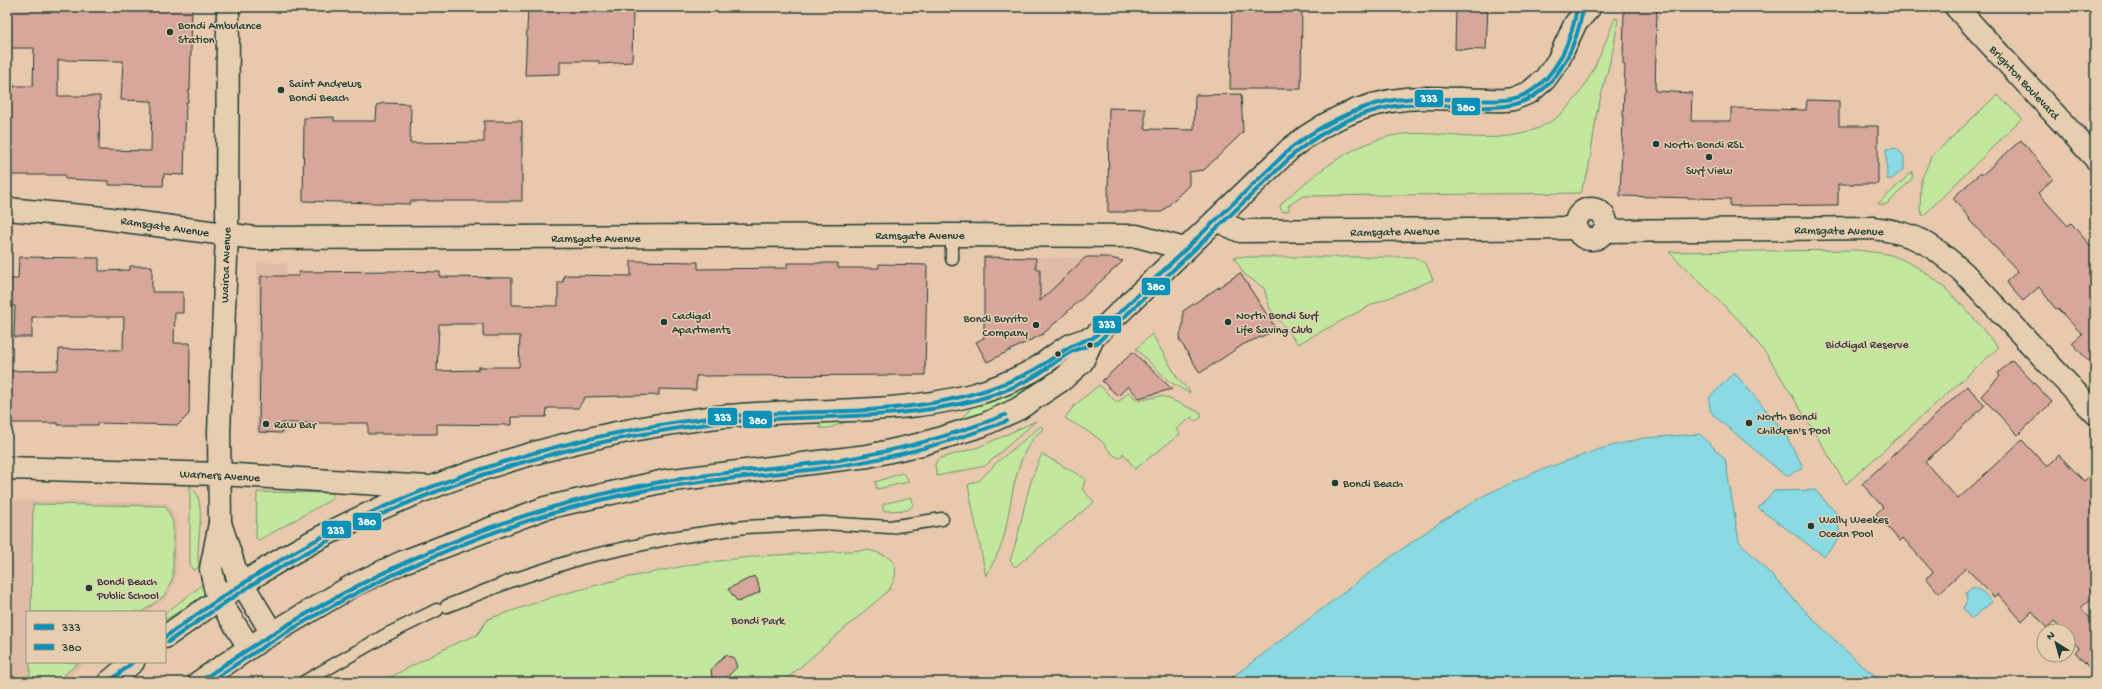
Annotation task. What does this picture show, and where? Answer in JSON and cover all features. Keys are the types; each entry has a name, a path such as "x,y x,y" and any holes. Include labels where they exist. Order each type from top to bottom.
{"street":[{"name":"Wairoa Avenue","path":"228,7 227,234 219,432 220,523 211,569 215,588 220,600 250,647"},
{"path":"198,682 272,633 352,586 403,562 545,508 665,481 868,456 922,444 983,425 1018,409 1063,379 1082,362 1093,338 1296,144 1324,124 1353,110 1386,101 1409,98 1505,100 1530,92 1552,71 1576,16 1590,7"},
{"name":"Brighton Boulevard","path":"1956,7 2095,158"},
{"name":"Ramsgate Avenue","path":"7,209 104,218 255,238 377,239 952,235 1137,236 1185,249"},
{"name":"Ramsgate Avenue","path":"1216,220 1240,231 1577,228 1579,215 1586,210 1594,209 1599,211 1605,218 1604,231 1873,228 1894,231 1920,238 1944,254 1965,274 2095,413"},
{"path":"166,636 243,585 328,534 382,508 484,469 562,446 642,428 710,418 790,411 902,408 938,403 974,394 1004,384 1032,371 1069,346 1093,338"},
{"name":"Warners Avenue","path":"7,468 220,474 434,487"},
{"name":"Wairoa Avenue","path":"220,523 231,559 243,585 272,633"},
{"path":"109,682 132,663"}],"lane":[{"path":"952,235 952,259"},
{"path":"304,682 386,635 442,608 513,580 582,558 671,538 745,527 823,523 890,527 942,519"}],"shaded area":[{"path":"1023,258 1112,258 1115,264 1034,338"},
{"path":"257,262 287,263 288,435 256,434"},
{"name":"Bondi Beach Public School","path":"7,500 168,503 177,521 176,579 167,597 149,611 26,611 26,663 85,663 63,682 7,682"}],"green space":[{"path":"1615,18 1618,19 1614,46 1597,112 1588,172 1580,193 1303,196 1288,206 1289,210 1283,212 1280,208 1281,204 1319,172 1346,154 1375,141 1391,136 1411,133 1472,137 1504,137 1530,131 1550,122 1568,108 1582,90 1594,69"},
{"path":"1997,95 2022,118 1923,216 1920,209 1921,181 1931,157"},
{"path":"1913,171 1912,179 1887,204 1878,204"},
{"name":"Biddigal Reserve","path":"1857,250 1891,255 1924,271 1963,306 1998,348 1846,484 1768,356 1740,321 1669,252"},
{"path":"1234,257 1414,257 1426,264 1433,280 1373,304 1298,344 1270,309 1264,288 1244,274"},
{"path":"1152,334 1178,379 1190,392 1189,393 1169,381 1136,349"},
{"path":"1078,351 1079,352 1036,386 989,412 959,422 975,403 1033,382 1054,370"},
{"path":"1099,385 1117,403 1129,392 1138,401 1160,396 1201,413 1202,417 1196,421 1192,417 1176,429 1180,434 1135,469 1123,453 1120,458 1116,457 1099,439 1065,418 1075,405"},
{"path":"821,420 848,421 829,428 820,428"},
{"path":"1036,421 985,466 937,476 935,465 938,459 979,447"},
{"path":"1041,426 1043,429 1033,439 1025,451 1015,480 1003,540 986,576 968,485 980,480 997,462"},
{"path":"1042,454 1084,478 1085,481 1082,489 1094,502 1015,567 1010,561 1028,493 1036,467"},
{"path":"902,473 906,476 909,482 877,489 875,482"},
{"path":"190,486 196,493 200,512 198,546 199,566 195,570 192,569 190,563"},
{"path":"257,492 331,493 334,498 259,540 256,538"},
{"path":"912,497 913,505 908,510 883,511 883,504"},
{"name":"Bondi Beach Public School","path":"33,504 166,506 173,523 173,577 165,595 143,611 31,611"},
{"name":"Bondi Park","path":"867,550 883,555 893,562 895,574 889,590 783,682 381,682 454,644 477,635 488,619 556,596 620,579 694,564 759,556"},
{"path":"205,583 206,592 201,598 166,619 166,612"},
{"path":"30,663 78,663 56,682 30,682"}],"water":[{"path":"1896,148 1904,156 1904,169 1892,179 1887,179 1886,149"},
{"name":"North Bondi Children's Pool","path":"1734,372 1783,430 1802,465 1801,469 1786,476 1714,416 1710,410 1709,398"},
{"path":"1700,434 1725,459 1739,541 1811,617 1860,664 1883,682 1226,682 1377,567 1440,522 1487,494 1533,473 1603,448 1644,438"},
{"name":"Wally Weekes Ocean Pool","path":"1815,490 1837,514 1840,538 1824,556 1758,508 1774,491"},
{"path":"1973,587 1983,592 1992,602 1971,619 1963,608 1967,601 1966,593"}],"building":[{"path":"7,7 192,7 190,90 188,102 186,102 184,175 164,174 163,186 109,185 109,181 65,179 65,175 7,175 7,88 14,88 14,86 33,86 34,48 7,48","holes":["58,60 123,61 121,100 152,101 151,151 99,150 100,96 58,96"]},
{"path":"528,7 633,7 632,62 599,64 599,61 560,61 560,74 525,75"},
{"path":"1232,7 1302,7 1301,89 1230,89"},
{"path":"1456,7 1488,7 1486,50 1455,49"},
{"path":"1624,7 1657,7 1655,91 1692,93 1691,121 1731,121 1731,108 1806,110 1807,100 1839,101 1839,126 1878,126 1878,184 1838,184 1838,205 1730,206 1730,199 1620,196 1625,65 1623,64"},
{"path":"1241,94 1243,132 1204,170 1189,172 1189,185 1162,212 1108,212 1109,108 1145,109 1145,129 1194,130 1195,95"},
{"path":"384,103 409,104 409,108 411,108 410,143 484,142 484,121 522,121 522,201 410,201 410,204 303,201 304,118 334,117 334,121 376,121 377,105"},
{"path":"2021,140 2053,179 2038,193 2068,226 2071,223 2095,251 2095,368 2072,343 2082,334 2058,309 2055,308 2039,287 2023,301 2006,282 2018,271 1969,220 1970,219 1953,198 1980,173 1982,175"},
{"path":"19,257 99,258 99,271 130,270 130,266 152,266 152,292 183,292 183,313 175,313 174,343 190,343 189,414 178,425 98,423 98,425 58,425 58,423 7,423 7,371 58,370 59,349 123,350 124,317 32,317 32,337 14,337 15,306 7,306 7,279 18,279"},
{"path":"984,257 1036,258 1036,269 1040,269 1040,301 1086,257 1106,257 1123,261 1043,334 987,362 976,342 984,338"},
{"path":"631,261 698,262 698,269 787,268 787,263 838,263 838,268 879,268 879,264 927,265 925,375 696,376 696,390 659,389 659,395 585,397 578,408 547,408 546,417 511,417 511,425 437,424 437,434 368,434 368,423 282,423 282,433 259,432 261,276 299,276 299,272 393,271 440,272 440,277 512,278 512,305 558,306 558,282 563,282 564,275 631,276","holes":["439,324 483,324 483,336 520,336 519,367 478,367 478,370 437,371"]},
{"name":"North Bondi Surf Life Saving Club","path":"1240,273 1277,330 1244,344 1200,373 1179,339 1183,325 1183,311"},
{"path":"1133,352 1172,389 1139,398 1128,386 1118,396 1102,381"},
{"path":"2012,360 2052,402 2018,435 1981,396 2000,376 1998,373"},
{"path":"1967,386 1985,405 1925,462 1958,499 2022,440 2047,467 2059,455 2084,481 2095,471 2095,595 2081,608 2095,624 2095,674 2076,653 2079,648 2076,645 2076,623 2056,623 2054,621 2052,623 2043,623 2032,611 2022,621 1998,594 1994,597 1966,568 1939,593 1926,578 1933,572 1903,538 1900,541 1876,514 1883,507 1862,484"},
{"path":"754,576 758,583 760,592 738,602 728,589"},
{"path":"725,655 734,658 737,667 724,680 719,682 712,678 711,670"}],"transit line":[{"name":"333","path":"166,636 235,589 307,545 402,499 452,479 502,462 605,435 657,426 738,415 856,411 914,406 966,396 1011,381 1040,366 1076,344 1093,338 1291,148 1325,125 1362,108 1388,101 1417,98 1489,101 1504,100 1520,96 1534,89 1555,67 1563,53 1574,22 1577,7"},
{"name":"380","path":"168,642 256,582 311,550 357,526 405,504 504,468 554,454 656,432 708,424 741,421 910,412 976,400 1017,385 1040,373 1073,351 1097,343 1295,153 1328,130 1352,118 1390,107 1405,105 1476,107 1505,106 1522,102 1536,94 1549,83 1568,56 1575,40 1583,8"},
{"name":"333","path":"199,682 251,647 358,585 470,535 528,515 588,497 650,484 697,476 839,460 881,452 944,436 1005,415"},
{"name":"380","path":"210,682 261,648 366,588 421,562 477,539 534,519 592,502 652,489 699,482 839,466 882,458 966,436 1007,421"},
{"name":"333","path":"109,682 132,663"}],"place":[{"name":"Bondi Ambulance Station","path":"170,32"},
{"name":"Saint Andrews Bondi Beach","path":"281,90"},
{"name":"North Bondi RSL","path":"1656,144"},
{"name":"Surf View","path":"1709,157"},
{"name":"Cadigal Apartments","path":"664,322"},
{"name":"North Bondi Surf Life Saving Club","path":"1228,322"},
{"name":"Bondi Burrito Company","path":"1036,325"},
{"name":"North Bondi Children's Pool","path":"1749,423"},
{"name":"Raw Bar","path":"266,424"},
{"name":"Bondi Beach","path":"1335,483"},
{"name":"Wally Weekes Ocean Pool","path":"1811,526"},
{"name":"Bondi Beach Public School","path":"89,588"}]}
